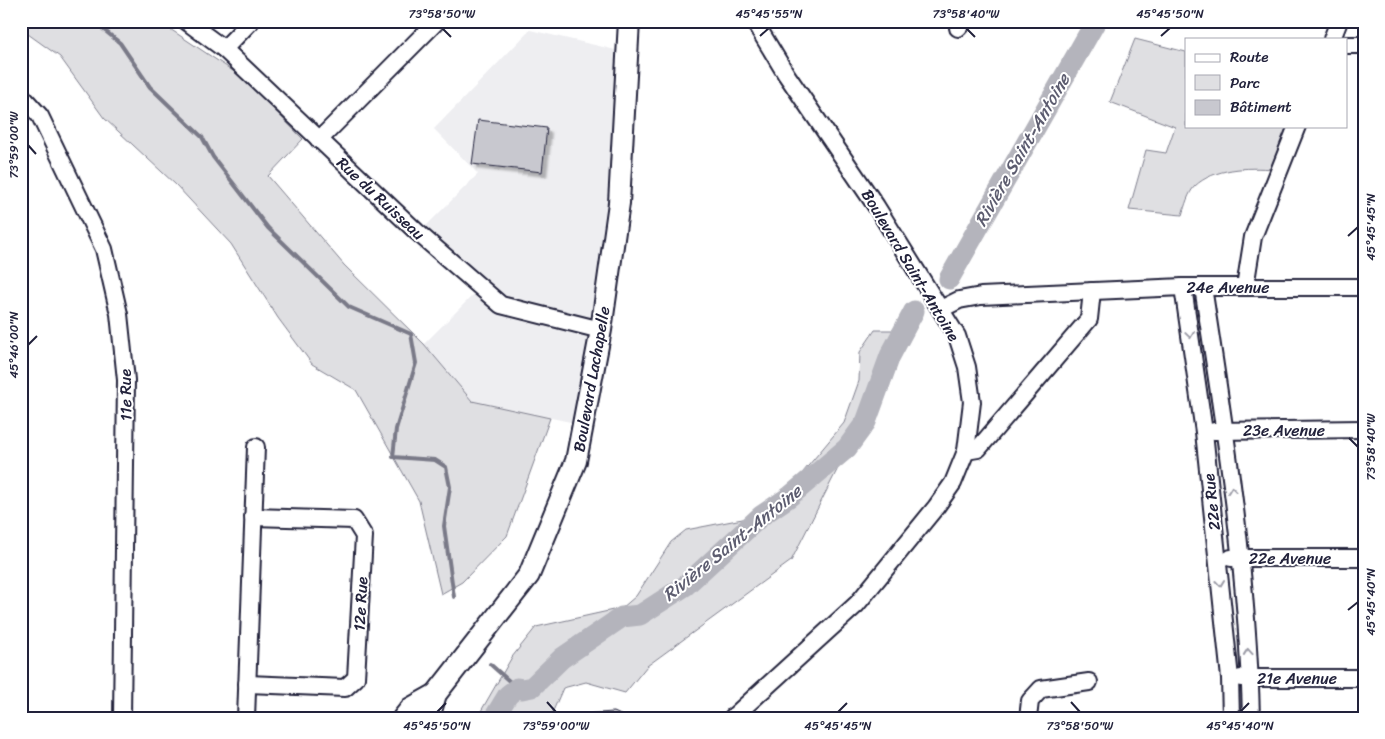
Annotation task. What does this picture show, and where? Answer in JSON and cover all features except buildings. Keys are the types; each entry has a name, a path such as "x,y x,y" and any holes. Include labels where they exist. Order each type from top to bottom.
{"main road":[{"name":"Boulevard Lachapelle","path":"429,718 436,694 529,574 576,461 601,330 619,204 629,22"},
{"name":"Boulevard Lachapelle","path":"403,718 411,708 436,694"}],"street":[{"name":"Rue du Ruisseau","path":"186,21 224,49 417,232 500,305 601,330"},
{"path":"224,49 251,21"},
{"path":"319,140 437,21"},
{"name":"Boulevard Saint-Antoine","path":"732,718 857,604 936,507 953,483 966,451 972,402 967,367 957,336 876,206 786,74 754,21"},
{"path":"1332,38 1339,21"},
{"path":"1348,45 1364,45"},
{"name":"11e Rue","path":"21,95 40,116 104,249 119,314 126,380 122,718"},
{"path":"1245,287 1253,237 1296,128"},
{"name":"24e Avenue","path":"941,310 958,300 981,296 1183,287 1364,287"},
{"name":"22e Rue","path":"1183,287 1204,432 1230,678 1231,718"},
{"name":"22e Rue","path":"1203,287 1225,430 1240,558 1250,678 1251,718"},
{"path":"966,451 978,449 1089,319 1092,291"},
{"name":"23e Avenue","path":"1204,432 1225,430 1364,429"},
{"path":"246,718 256,447"},
{"name":"12e Rue","path":"247,684 345,688 356,678 364,536 354,520 253,517"},
{"name":"22e Avenue","path":"1217,557 1364,558"},
{"name":"21e Avenue","path":"1230,678 1364,678"},
{"path":"1028,718 1030,702 1042,689 1089,682"}],"shaded area":[{"path":"530,30 633,54 589,393 575,423 472,401 424,344 480,288 421,231 478,174 434,129"}],"green space":[{"path":"21,21 158,21 242,77 303,139 268,176 344,265 424,344 472,401 550,418 507,536 462,582 441,594 419,501 356,390 312,364 278,318 231,244 176,185 104,118 60,57 21,29"},
{"path":"1135,39 1185,52 1185,128 1288,128 1273,169 1242,169 1212,175 1195,186 1187,200 1182,215 1129,210 1146,150 1166,153 1175,127 1110,102"},
{"path":"875,330 898,330 871,403 791,561 647,666 625,693 586,682 563,688 550,718 477,718 512,657 536,627 622,608 636,596 671,542 686,530 768,514 844,423 859,381 860,352"}],"waterway":[{"path":"93,21 120,43 150,87 202,137 213,157 268,228 349,307 411,334 416,363 396,429 393,457 435,460 446,467 450,487 444,526 454,597"},
{"name":"Rivière Saint-Antoine","path":"949,279 1096,21"},
{"name":"Rivière Saint-Antoine","path":"494,718 508,695 517,688 532,687 562,658 622,617 640,615 685,586 761,516 789,497 847,448 866,422 890,356 914,311"},
{"path":"490,664 517,688"}]}
